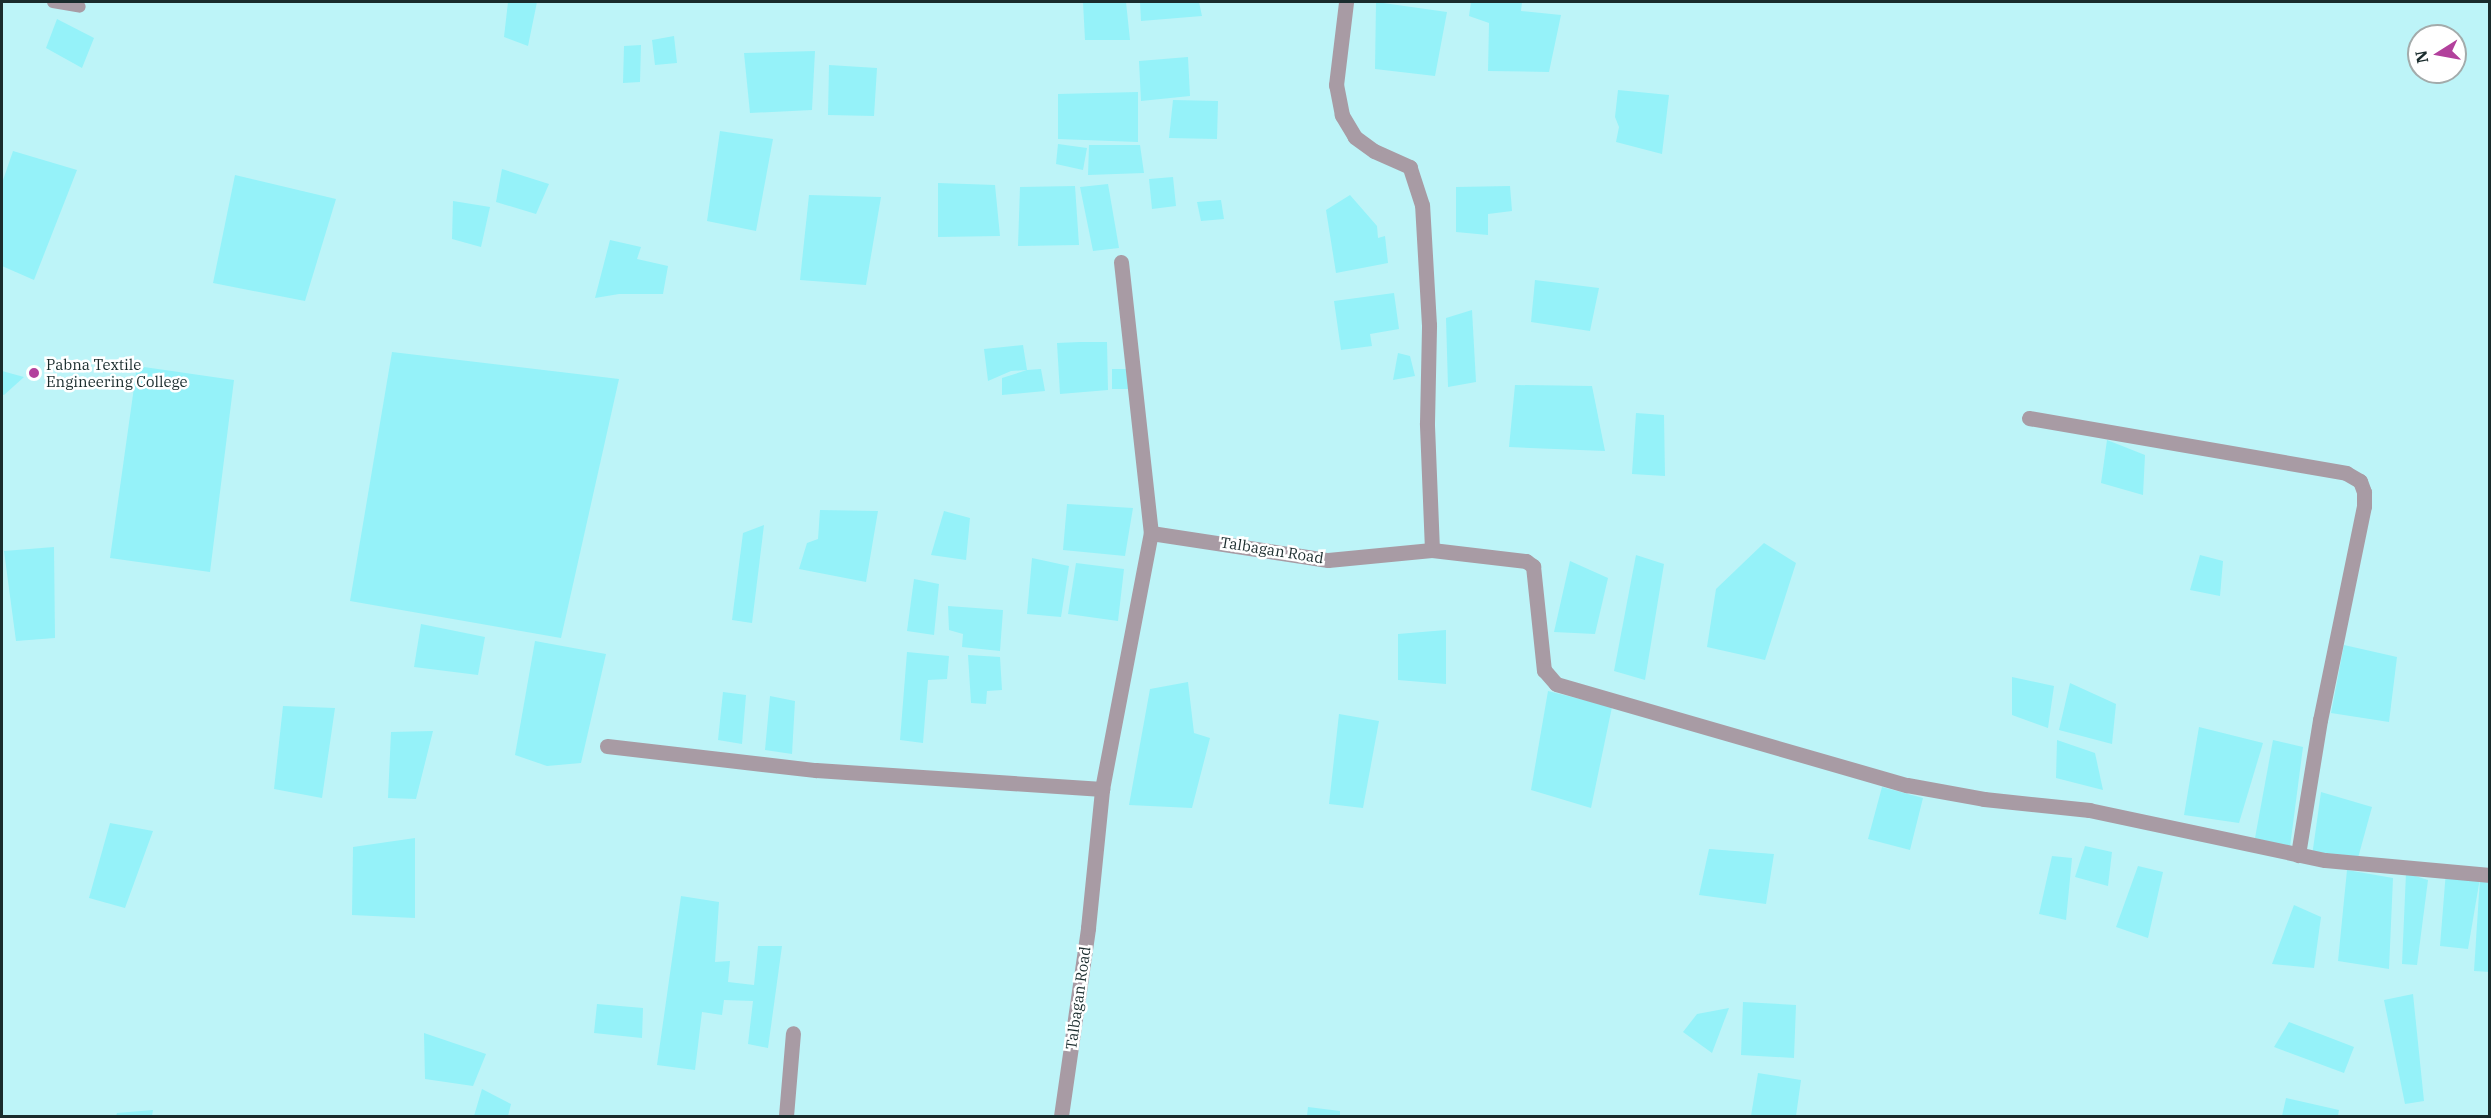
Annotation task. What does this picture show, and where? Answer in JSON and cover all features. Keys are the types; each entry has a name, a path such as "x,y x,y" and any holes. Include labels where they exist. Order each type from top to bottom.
{"street":[{"path":"1346,2 1336,85 1342,116 1355,137 1374,152 1410,167 1422,205 1429,325 1427,423 1432,550"},
{"path":"1121,262 1151,533"},
{"path":"2030,418 2346,472 2360,481 2364,492 2364,506 2320,720 2298,855 2325,860 2490,875"},
{"name":"Talbagan Road","path":"1061,1116 1088,928 1102,789 1151,533 1328,560 1432,550 1526,561 1533,566 1544,670 1556,684 1907,785 1984,799 2089,810 2298,855"},
{"path":"606,746 816,770 1102,789"},
{"path":"786,1116 793,1033"}],"lane":[{"path":"53,2 80,7"}],"shaded area":[{"path":"2,2 2489,2 2489,1116 2,1116"}],"building":[{"path":"508,2 537,2 528,46 504,37"},
{"path":"1083,2 1126,2 1130,40 1085,40"},
{"path":"1140,2 1199,2 1202,16 1141,21"},
{"path":"1376,2 1447,12 1435,76 1375,69"},
{"path":"1471,2 1522,2 1521,11 1561,15 1549,72 1488,71 1489,23 1469,16"},
{"path":"57,19 94,38 82,68 46,48"},
{"path":"674,36 677,63 655,65 652,40"},
{"path":"641,45 640,82 623,83 624,46"},
{"path":"815,51 812,110 750,113 744,53"},
{"path":"1188,57 1190,96 1141,101 1139,61"},
{"path":"829,65 877,68 874,116 828,115"},
{"path":"1618,90 1669,95 1662,154 1616,142 1619,127 1615,117"},
{"path":"1138,92 1138,142 1058,139 1058,94"},
{"path":"1173,100 1218,101 1217,139 1169,138"},
{"path":"720,131 773,139 756,231 707,221"},
{"path":"1058,144 1087,148 1083,170 1056,164"},
{"path":"1089,145 1140,145 1144,173 1088,175"},
{"path":"13,151 77,170 34,280 2,266 2,183"},
{"path":"502,169 549,184 536,214 496,202"},
{"path":"235,175 336,199 305,301 213,283"},
{"path":"1173,177 1176,206 1152,209 1149,179"},
{"path":"938,183 995,185 1000,236 938,237"},
{"path":"1108,184 1119,248 1093,251 1080,187"},
{"path":"1075,186 1079,245 1018,246 1020,187"},
{"path":"1510,186 1512,211 1488,214 1488,235 1456,232 1456,187"},
{"path":"809,195 881,197 866,285 800,280"},
{"path":"1350,195 1377,226 1378,238 1385,236 1388,263 1336,273 1326,210"},
{"path":"1221,200 1224,219 1201,221 1197,202"},
{"path":"453,201 490,207 481,247 452,239"},
{"path":"610,240 641,247 637,259 668,266 663,294 619,294 595,298"},
{"path":"1535,280 1599,288 1590,331 1531,322"},
{"path":"1394,293 1399,329 1370,334 1372,346 1341,350 1334,301"},
{"path":"1472,310 1476,382 1448,387 1446,318"},
{"path":"1107,342 1108,390 1060,394 1057,343"},
{"path":"1023,345 1027,370 1011,371 988,381 984,349"},
{"path":"392,352 619,379 561,638 350,601"},
{"path":"1398,353 1410,356 1415,376 1393,380"},
{"path":"137,366 234,380 210,572 110,558"},
{"path":"1041,369 1045,391 1002,395 1002,378 1027,370"},
{"path":"1112,369 1131,369 1133,389 1112,389"},
{"path":"2,371 24,377 4,395 2,394"},
{"path":"1515,385 1592,386 1605,451 1509,447"},
{"path":"1636,413 1664,415 1665,476 1632,474"},
{"path":"2107,440 2145,455 2143,495 2101,483"},
{"path":"1067,504 1133,508 1125,556 1063,550"},
{"path":"820,510 878,511 866,582 799,569 807,543 818,539"},
{"path":"944,511 970,518 966,560 931,555"},
{"path":"764,525 752,623 732,620 743,533"},
{"path":"1764,543 1796,563 1765,660 1707,647 1716,589"},
{"path":"54,547 55,638 16,641 4,551"},
{"path":"1636,555 1664,564 1645,680 1614,671"},
{"path":"2200,555 2223,561 2220,596 2190,590"},
{"path":"1032,558 1069,566 1061,617 1027,614"},
{"path":"1570,561 1608,578 1595,634 1554,632"},
{"path":"1076,563 1124,569 1118,621 1068,614"},
{"path":"914,579 939,584 934,635 907,631"},
{"path":"948,606 1003,610 1000,651 962,647 963,634 949,630"},
{"path":"421,624 485,637 478,675 414,667"},
{"path":"1446,630 1446,684 1398,680 1398,634"},
{"path":"535,641 606,654 581,763 547,766 515,755"},
{"path":"2344,645 2397,657 2389,722 2331,713"},
{"path":"907,652 949,656 947,679 928,680 923,743 900,740"},
{"path":"968,655 1000,657 1002,690 987,691 986,704 971,703"},
{"path":"2012,677 2054,686 2048,728 2012,715"},
{"path":"1188,682 1194,733 1210,738 1192,808 1129,805 1150,689"},
{"path":"2070,683 2116,704 2112,744 2059,730"},
{"path":"1548,691 1612,707 1591,808 1531,790"},
{"path":"723,692 746,695 742,744 718,740"},
{"path":"770,696 795,701 792,754 765,750"},
{"path":"283,706 335,708 322,798 274,789"},
{"path":"1339,714 1379,721 1363,808 1329,804"},
{"path":"2199,727 2263,743 2239,823 2184,815"},
{"path":"433,731 416,799 388,798 391,732"},
{"path":"2057,740 2095,753 2103,790 2056,778"},
{"path":"2273,740 2303,747 2290,847 2255,838"},
{"path":"1882,787 1923,798 1910,850 1868,839"},
{"path":"2321,792 2372,807 2358,858 2312,856"},
{"path":"110,823 153,831 125,908 89,898"},
{"path":"415,838 415,918 352,915 353,847"},
{"path":"2085,846 2112,852 2108,886 2075,877"},
{"path":"1709,849 1774,854 1766,904 1699,895"},
{"path":"2052,856 2072,858 2066,920 2039,914"},
{"path":"2138,866 2163,872 2148,938 2116,927"},
{"path":"2347,870 2393,878 2389,969 2338,961"},
{"path":"2446,871 2480,878 2468,949 2440,946"},
{"path":"2406,873 2428,880 2417,965 2402,964"},
{"path":"2480,878 2490,880 2490,972 2474,971"},
{"path":"681,896 719,902 715,962 730,961 728,982 754,985 758,946 782,946 768,1048 748,1044 753,1001 724,1000 722,1015 702,1012 695,1070 657,1065"},
{"path":"2294,905 2321,917 2314,968 2272,964"},
{"path":"2413,994 2424,1101 2405,1104 2384,1000"},
{"path":"1743,1002 1796,1005 1794,1058 1741,1055"},
{"path":"597,1004 643,1008 642,1038 594,1033"},
{"path":"1729,1008 1712,1053 1683,1032 1697,1014"},
{"path":"2289,1022 2354,1047 2344,1073 2274,1047"},
{"path":"424,1033 486,1054 473,1086 425,1079"},
{"path":"1758,1073 1801,1080 1796,1116 1751,1116"},
{"path":"482,1089 511,1104 508,1116 474,1116"},
{"path":"2286,1098 2339,1110 2338,1116 2282,1116"},
{"path":"1308,1107 1340,1111 1340,1116 1307,1116"},
{"path":"153,1110 152,1116 116,1116 117,1113"}],"place":[{"name":"Pabna Textile Engineering College","path":"34,373"}]}
